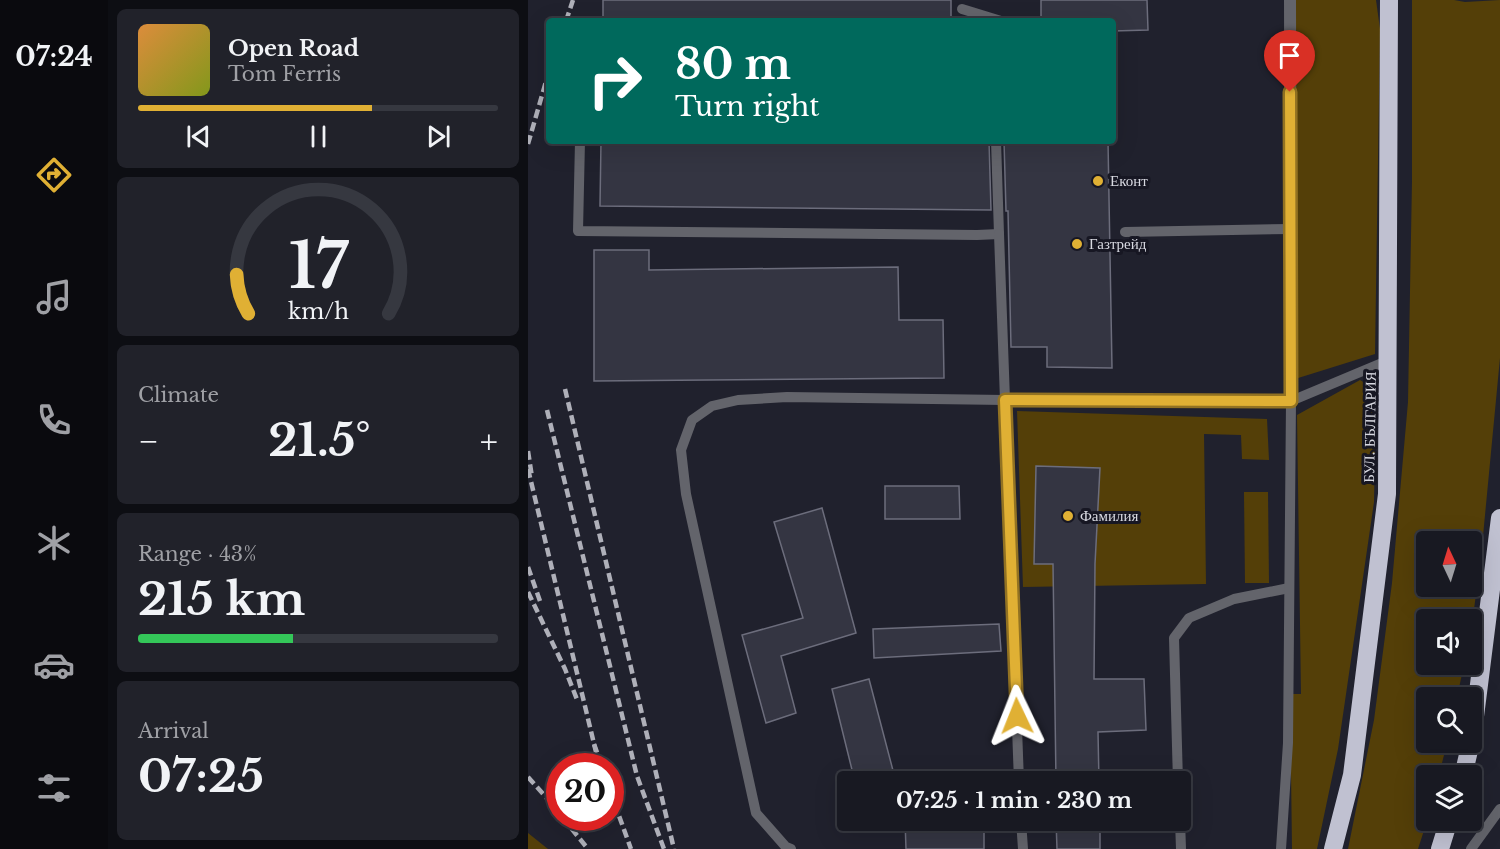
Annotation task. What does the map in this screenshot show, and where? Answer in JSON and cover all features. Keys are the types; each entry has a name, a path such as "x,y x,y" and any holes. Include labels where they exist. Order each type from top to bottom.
{"highway":[{"name":"БУЛ. БЪЛГАРИЯ","path":"1333,849 1352,775 1388,494 1389,0"},
{"path":"1478,687 1500,518"},
{"path":"1440,849 1446,831"}],"street":[{"path":"1290,0 1291,401"}],"lane":[{"path":"962,9 991,18"},
{"path":"580,144 578,231 999,234"},
{"path":"996,144 1020,771"},
{"path":"1125,232 1290,229"},
{"path":"791,849 786,847 756,813 686,494 681,450 692,420 712,406 738,400 787,398 1291,401 1389,360"},
{"path":"1281,849 1288,743 1291,401"},
{"path":"1178,771 1174,638 1189,618 1234,599 1289,588"},
{"path":"1471,849 1500,809"},
{"path":"1022,831 1023,849"},
{"path":"1180,831 1181,849"}],"shaded area":[{"path":"1294,0 1376,0 1380,29 1375,354 1295,379"},
{"path":"1412,0 1465,2 1500,0 1500,358 1482,547 1482,531 1416,531 1416,597 1476,597 1474,609 1416,609 1416,675 1462,675 1459,687 1416,687 1416,753 1444,753 1442,765 1416,765 1416,831 1424,831 1418,849 1348,849 1374,720 1392,583 1408,402 1412,181"},
{"path":"1360,380 1376,390 1374,502 1338,749 1317,849 1292,849 1290,694 1301,694 1297,415"},
{"path":"1017,411 1267,419 1269,460 1242,459 1241,435 1204,434 1206,584 1023,587"},
{"path":"1244,492 1268,492 1269,583 1245,583"},
{"path":"528,833 548,849 528,849"}],"building":[{"path":"603,0 951,0 951,18 603,18"},
{"path":"1041,0 1147,0 1148,30 1116,31 1116,18 1041,18"},
{"path":"601,144 989,144 991,210 600,206"},
{"name":"Газтрейд","path":"1004,144 1108,144 1112,368 1047,367 1047,347 1011,347 1008,211 1006,211"},
{"path":"594,250 649,250 649,270 898,267 899,320 943,320 944,378 594,381"},
{"path":"1036,466 1100,468 1095,564 1094,679 1144,679 1146,730 1098,732 1099,771 1056,771 1053,564 1034,564"},
{"path":"885,486 959,486 960,519 885,519"},
{"path":"822,508 856,633 781,656 796,713 766,723 742,635 803,618 774,522"},
{"path":"999,624 1001,651 874,658 873,629"},
{"path":"869,679 893,771 852,771 832,689"},
{"path":"905,831 984,831 984,849 906,849"},
{"path":"1056,831 1100,831 1100,849 1057,849"}],"railway":[{"path":"567,18 573,0"},
{"path":"528,144 546,81"},
{"path":"565,389 674,849"},
{"path":"547,410 637,776 664,849"},
{"path":"528,451 532,477"},
{"path":"528,469 596,752"},
{"path":"528,567 540,601"},
{"path":"528,592 565,669 578,702"},
{"path":"594,744 597,753"},
{"path":"528,777 546,797"},
{"path":"624,830 631,849"},
{"path":"573,831 588,849"}],"place":[{"name":"Еконт","path":"1098,181"},
{"name":"Газтрейд","path":"1077,244"},
{"name":"Фамилия","path":"1068,516"}],"route":[{"path":"1017,716 1005,400 1291,401 1290,92"}]}
